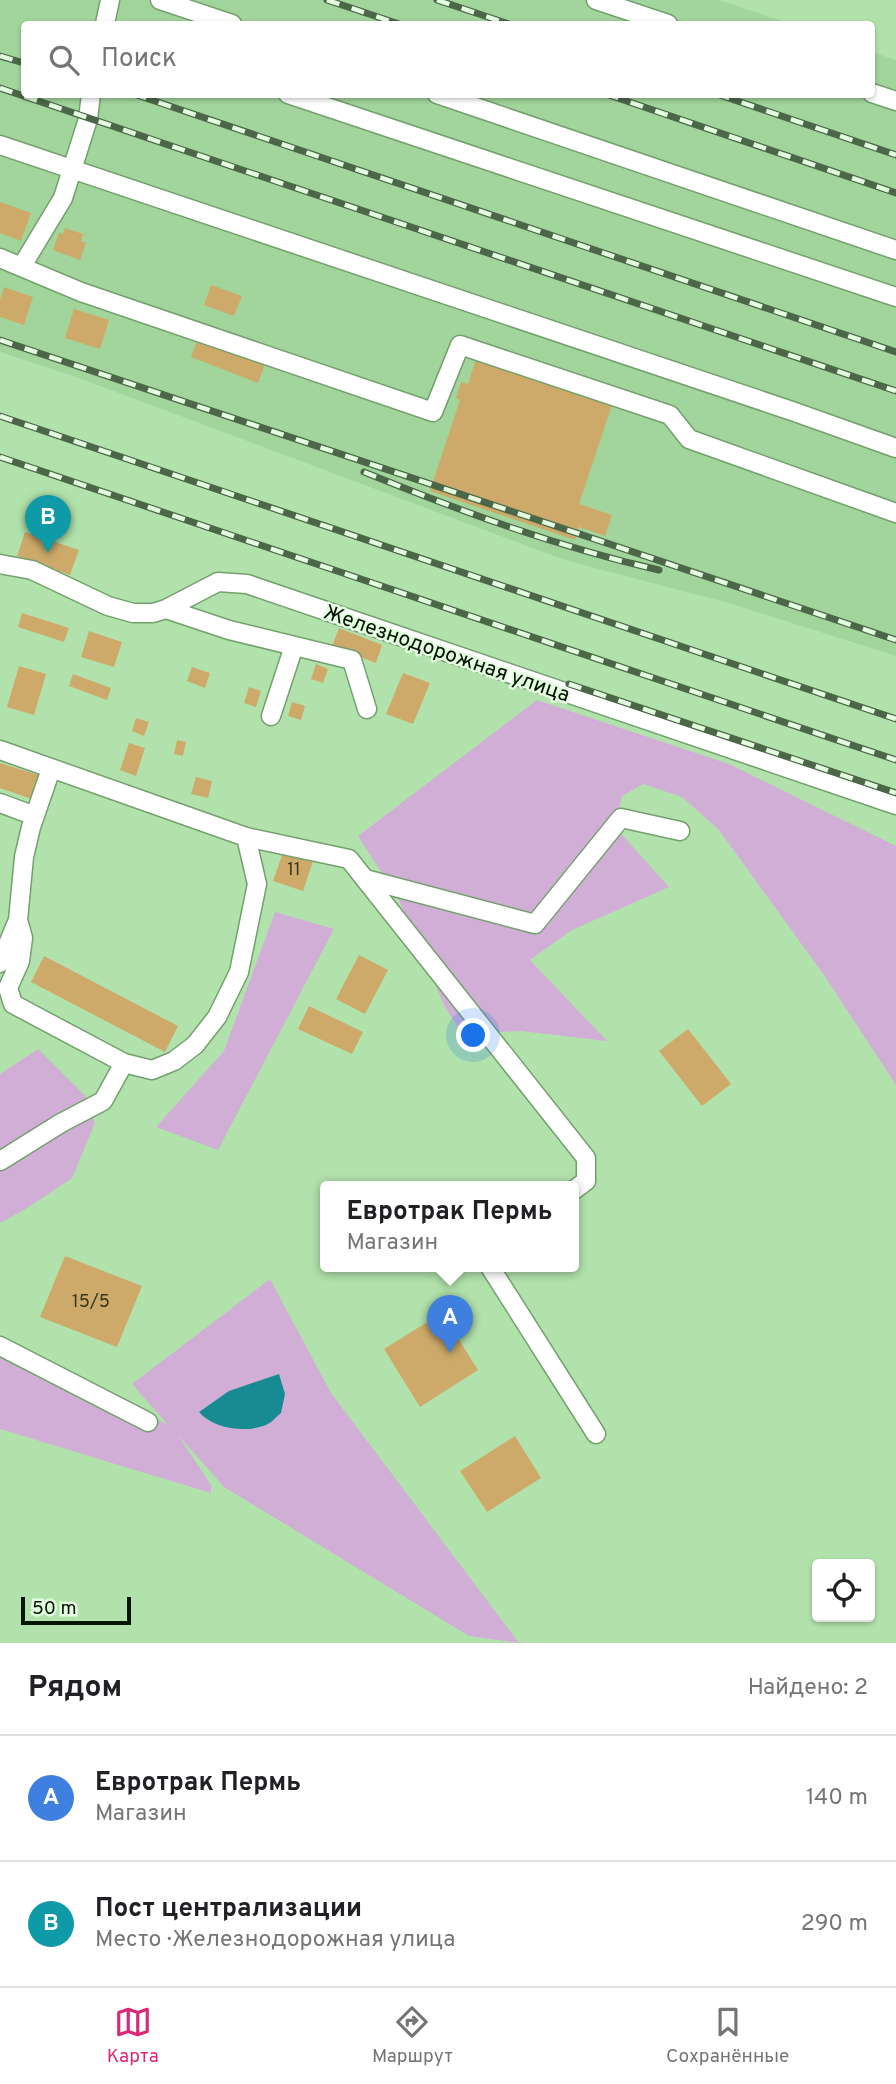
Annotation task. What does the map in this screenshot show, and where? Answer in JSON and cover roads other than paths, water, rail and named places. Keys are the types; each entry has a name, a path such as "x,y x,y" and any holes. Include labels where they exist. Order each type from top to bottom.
{"street":[{"path":"106,21 110,0"},
{"path":"160,0 223,21"},
{"path":"596,0 659,21"},
{"path":"875,94 896,101"},
{"path":"22,266 63,198 88,119 91,98"},
{"path":"300,98 896,298"},
{"path":"450,98 896,250"},
{"path":"0,145 896,448"},
{"path":"0,258 81,292 433,412 460,345 670,415 688,439 896,513"},
{"name":"Железнодорожная улица","path":"0,564 32,570 108,606 133,613 153,613 166,609 218,582 247,584 896,805"},
{"path":"166,609 229,630 352,660 367,709"},
{"path":"271,716 294,646"},
{"path":"0,750 246,837 349,859 586,1158 586,1181 579,1186"},
{"path":"0,963 18,920 24,857 51,769"},
{"path":"0,803 35,816"},
{"path":"365,879 535,924 621,818 680,831"},
{"path":"18,920 23,937 20,961 8,988 13,1004 124,1063 152,1070 174,1061 195,1045 217,1017 239,972 257,884 246,837"},
{"path":"0,1161 61,1123 103,1101 124,1063"},
{"path":"493,1272 596,1434"},
{"path":"0,1346 148,1422"}],"water":[{"path":"279,1374 285,1394 281,1413 268,1424 251,1429 231,1428 205,1418 199,1412 229,1391"}],"railway":[{"path":"327,0 390,21"},
{"path":"437,0 500,21"},
{"path":"0,56 21,62"},
{"path":"0,88 21,95"},
{"path":"30,98 896,391"},
{"path":"146,98 896,352"},
{"path":"618,98 896,193"},
{"path":"729,98 896,155"},
{"path":"0,340 896,640"},
{"path":"0,416 896,719"},
{"path":"0,457 896,760"},
{"path":"364,472 510,527 659,570"},
{"path":"569,684 896,793"}],"place":[{"name":"Пост централизации","path":"48,553"},
{"name":"Евротрак Пермь","path":"450,1353"}]}
